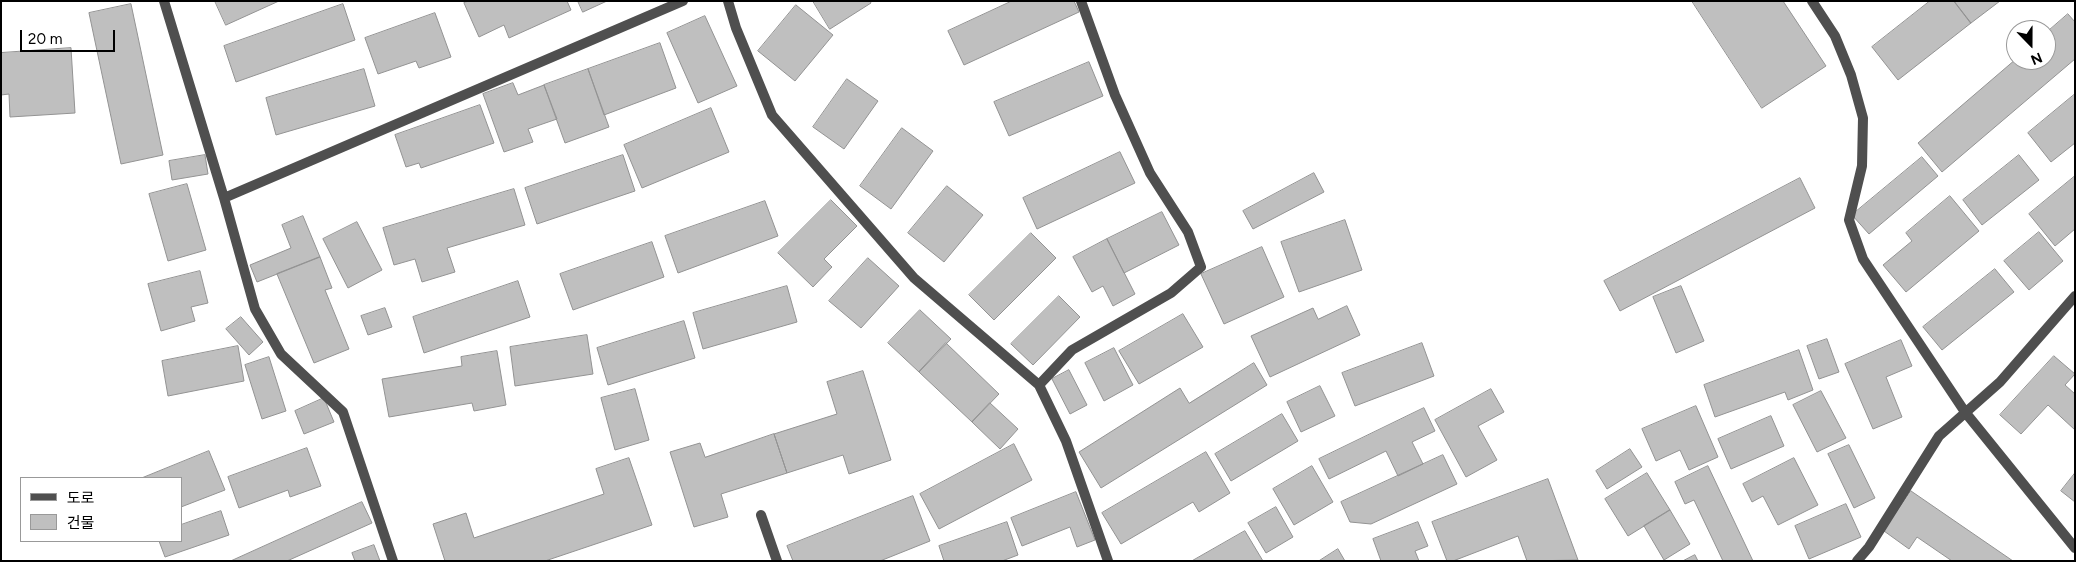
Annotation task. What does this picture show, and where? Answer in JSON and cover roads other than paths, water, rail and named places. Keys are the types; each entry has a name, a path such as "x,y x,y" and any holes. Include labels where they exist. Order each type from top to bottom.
{"street":[{"path":"164,1 224,198 255,309 281,354 343,412 393,561"},
{"path":"224,198 683,1"},
{"path":"728,1 736,28 772,115 914,278 1039,385 1066,441 1108,561"},
{"path":"1039,385 1072,350 1171,293 1201,267 1188,232 1150,173 1115,95 1081,1"},
{"path":"1812,1 1835,36 1851,75 1863,118 1862,166 1849,220 1863,259 1965,412 2068,543 2075,548"},
{"path":"1857,561 1869,547 1939,436 2000,382 2075,296"},
{"path":"761,515 777,561"}]}
